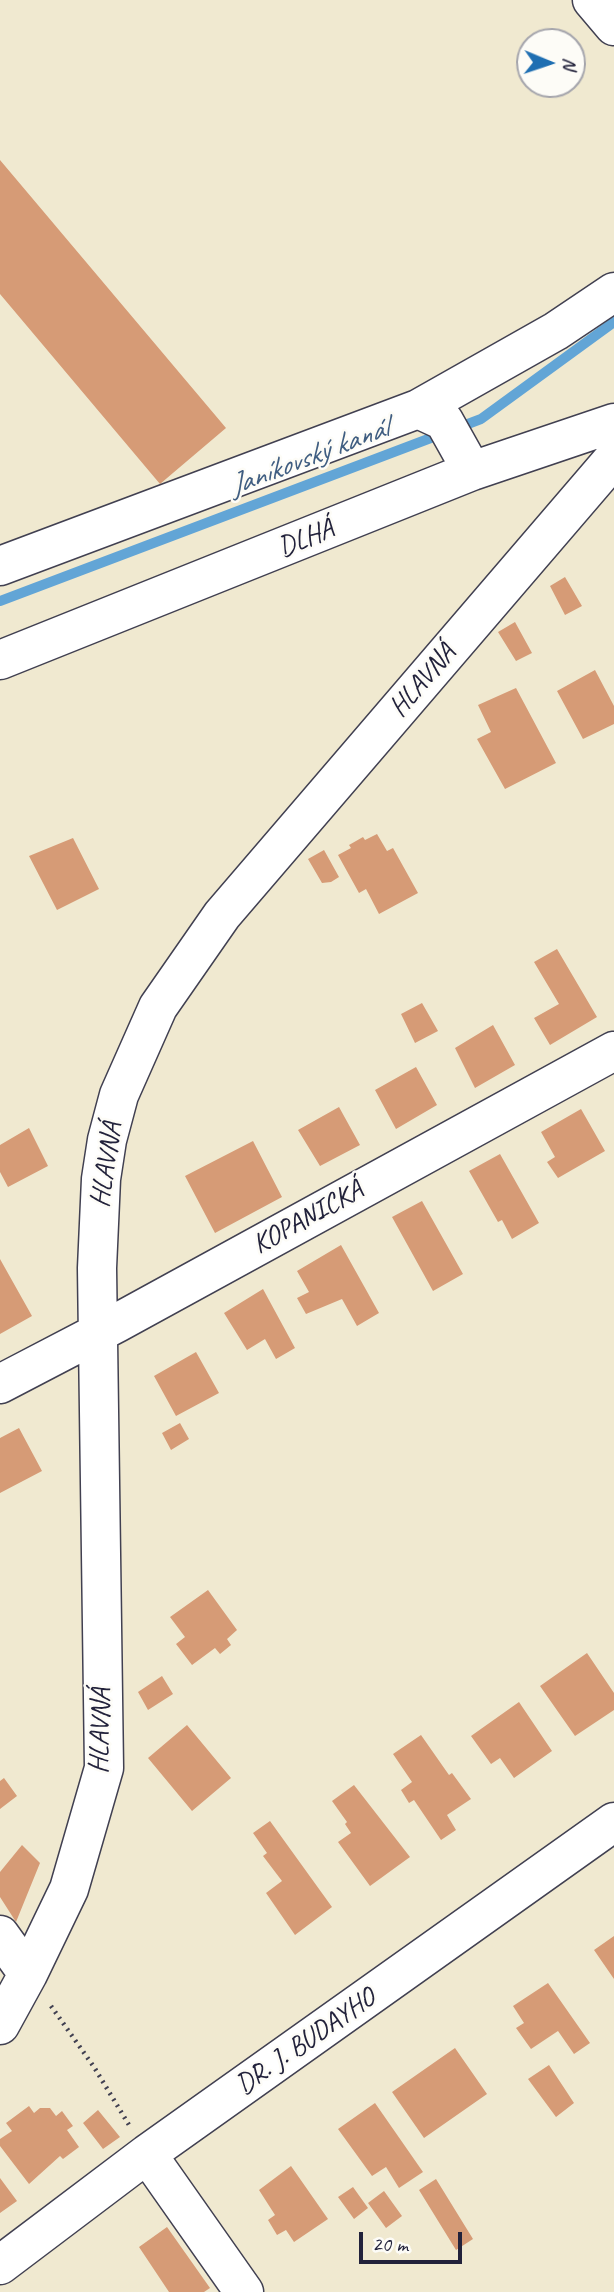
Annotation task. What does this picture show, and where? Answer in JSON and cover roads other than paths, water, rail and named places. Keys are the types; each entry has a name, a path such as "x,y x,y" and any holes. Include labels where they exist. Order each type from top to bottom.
{"street":[{"path":"592,0 614,26"},
{"path":"0,566 447,436 556,331 614,292"},
{"name":"DLHÁ","path":"0,660 447,436 614,423"},
{"name":"HLAVNÁ","path":"0,2025 69,1889 104,1768 99,1213 107,1140 120,1095 158,1007 222,915 614,458"},
{"name":"KOPANICKÁ","path":"0,1384 614,1051"},
{"name":"DR. J. BUDAYHO","path":"0,2265 147,2154 614,1822"},
{"path":"0,1935 28,1974"},
{"path":"147,2154 244,2292"}],"waterway":[{"name":"Janíkovský kanál","path":"0,601 481,419 614,322"}]}
